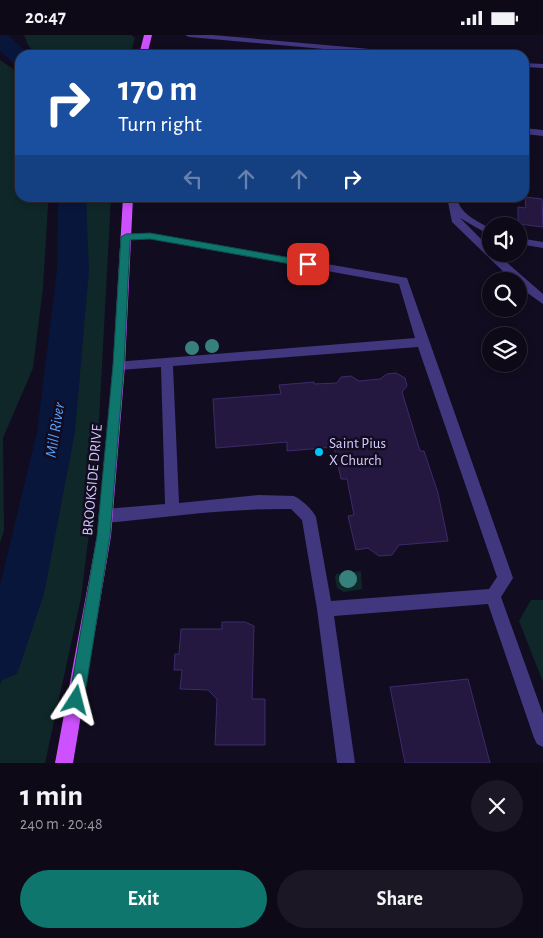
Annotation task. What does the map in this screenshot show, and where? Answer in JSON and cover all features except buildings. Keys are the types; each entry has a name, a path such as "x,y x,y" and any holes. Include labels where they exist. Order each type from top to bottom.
{"main road":[{"path":"144,50 148,35"},
{"name":"BROOKSIDE DRIVE","path":"64,763 104,536 119,365 128,202"}],"street":[{"path":"189,35 359,50"},
{"path":"529,65 543,66"},
{"path":"529,132 543,133"},
{"path":"452,202 455,220 510,272"},
{"path":"453,202 463,216 482,228"},
{"path":"126,237 150,236 403,281 422,342 504,577 493,596 543,738"},
{"path":"527,242 543,245"},
{"path":"527,287 543,300"},
{"path":"119,365 422,342"},
{"path":"167,362 172,511"},
{"path":"105,516 258,502 294,503 309,517 325,609 346,763"},
{"path":"325,609 493,596"}],"green space":[{"path":"24,35 131,35 135,38 131,50 32,50"},
{"path":"0,60 15,72 15,202 48,202 48,205 43,288 33,368 3,438 4,531 0,543"},
{"path":"81,202 111,202 96,476 81,598 45,763 0,763 0,684 37,564 53,486 71,418 82,264"},
{"path":"361,571 362,589 344,592 337,588 336,574"},
{"path":"531,600 543,600 543,682 519,621"}],"waterway":[{"name":"Mill River","path":"0,39 15,52"},
{"name":"Mill River","path":"0,657 21,594 56,432 73,270 72,202"}],"place":[{"name":"Saint Pius X Church","path":"319,452"}],"route":[{"path":"76,700 104,536 119,365 126,237 150,236 308,264"}]}
